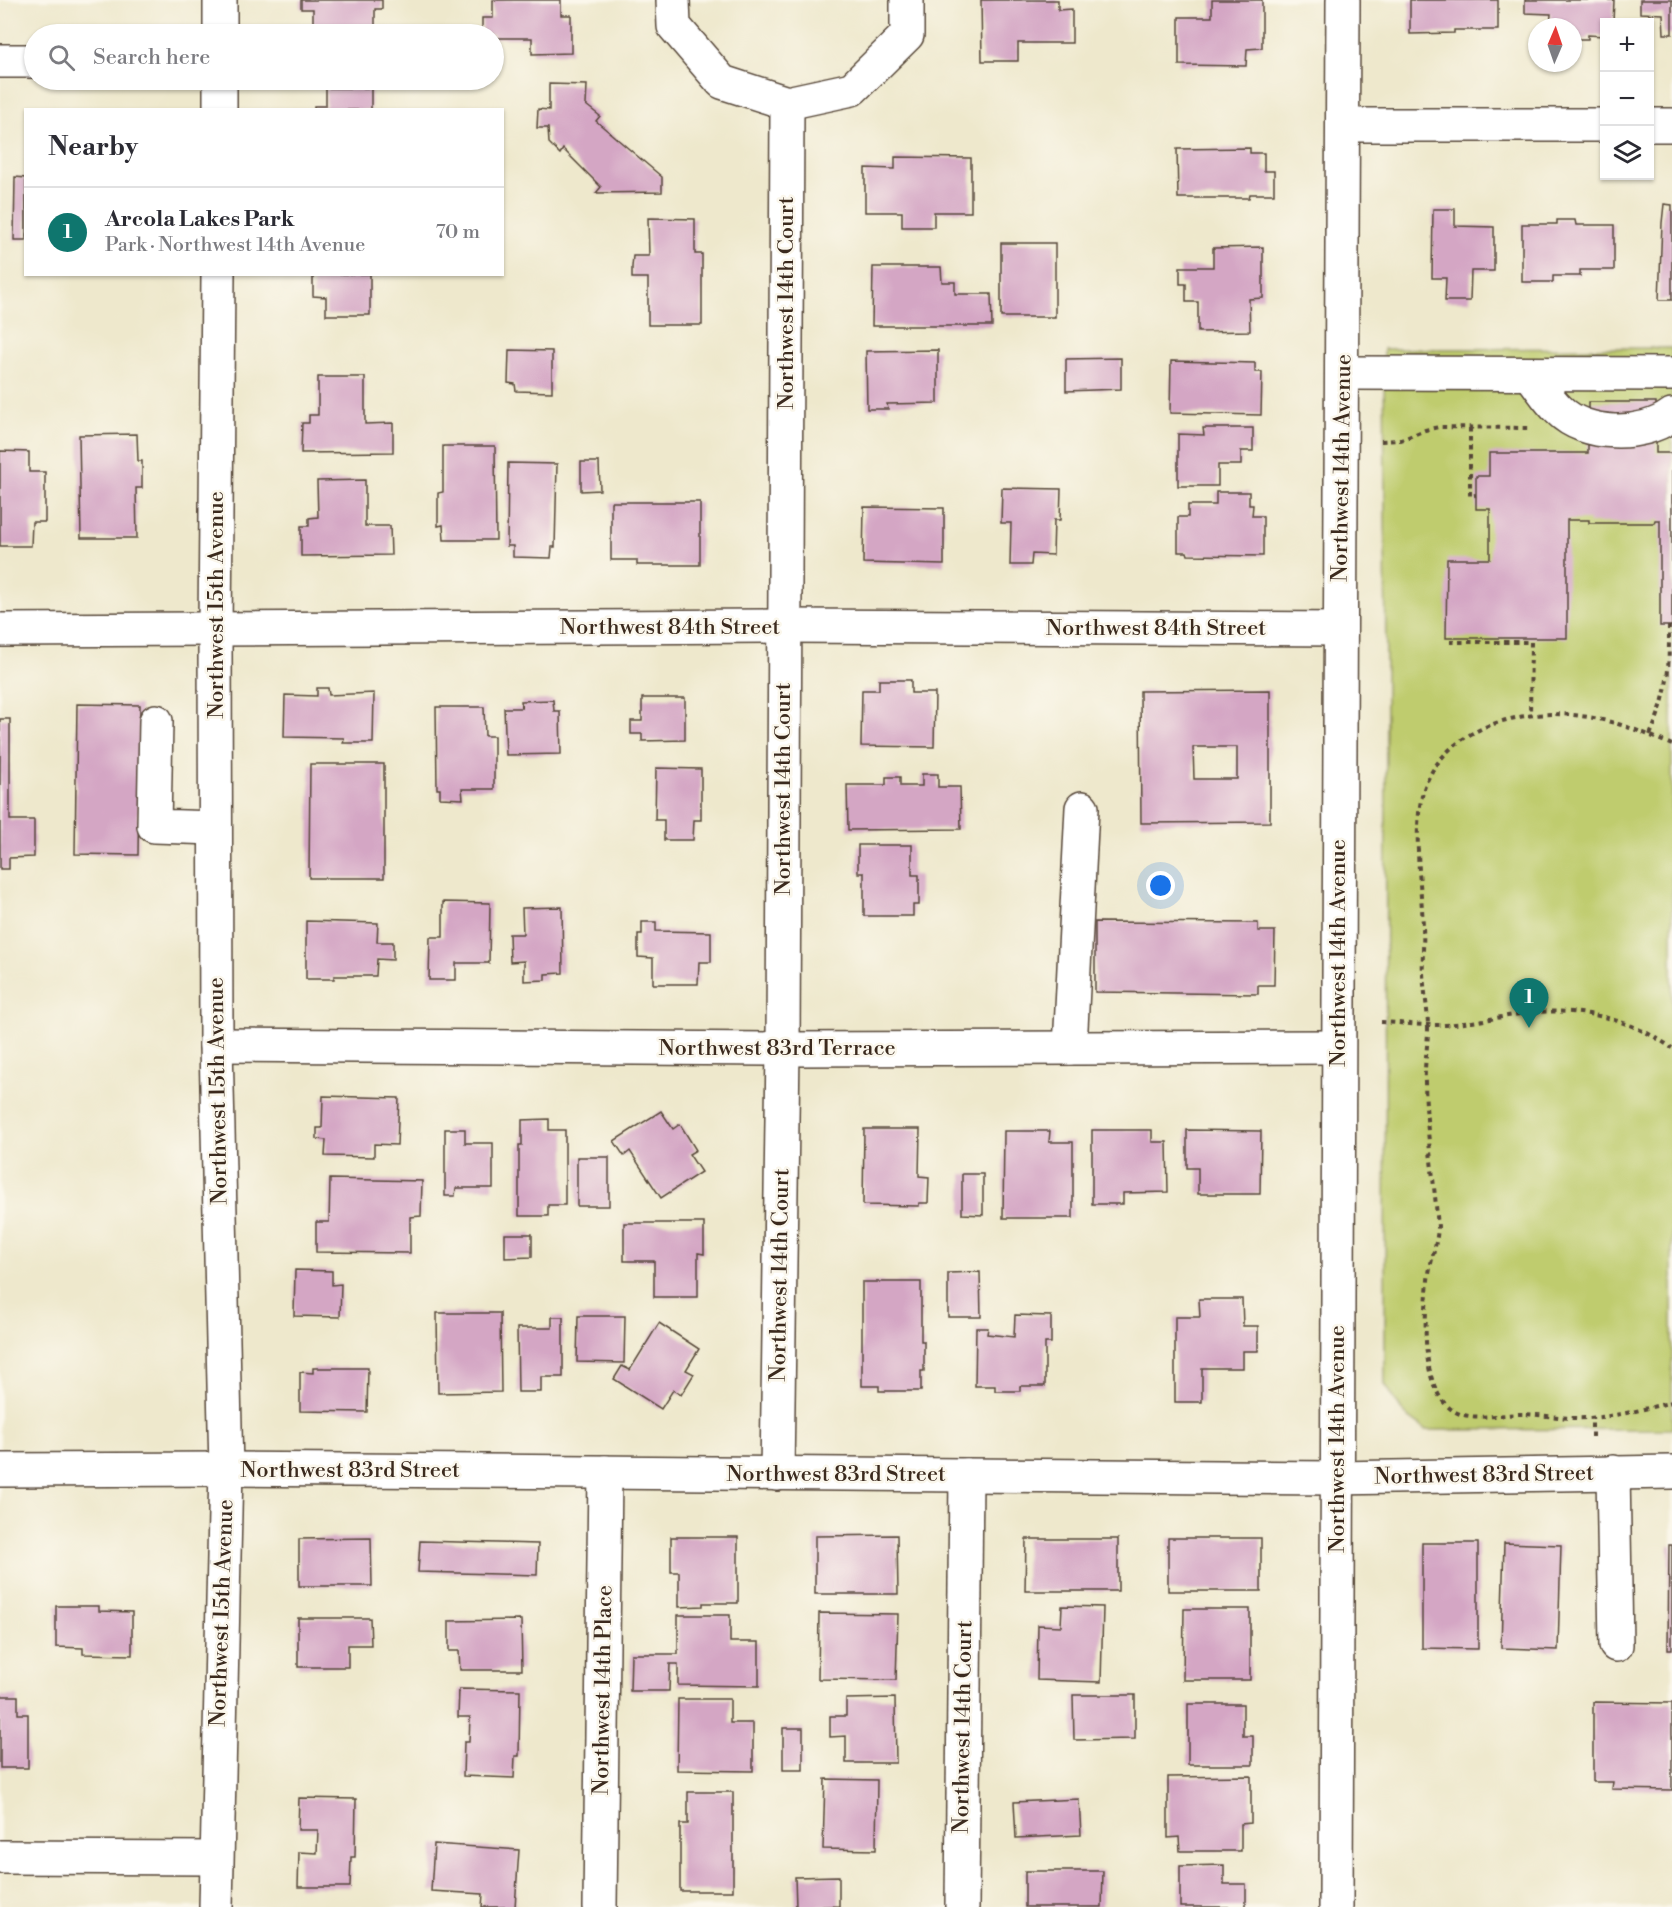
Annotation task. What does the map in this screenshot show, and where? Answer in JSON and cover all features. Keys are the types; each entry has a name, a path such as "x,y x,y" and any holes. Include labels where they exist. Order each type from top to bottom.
{"street":[{"path":"220,0 220,24"},
{"path":"673,13 722,82 787,103 852,89 907,35 907,0"},
{"name":"Northwest 14th Avenue","path":"1336,1907 1343,0"},
{"path":"0,61 24,61"},
{"path":"220,90 220,108"},
{"name":"Northwest 14th Court","path":"777,1474 783,1049 787,103"},
{"path":"1343,125 1600,125"},
{"path":"1654,125 1672,125"},
{"name":"Northwest 15th Avenue","path":"216,1907 226,1469 216,1045 215,630 218,276"},
{"path":"1343,373 1672,374"},
{"path":"1530,374 1560,411 1576,422 1589,427 1620,430 1642,428 1666,420 1672,415"},
{"name":"Northwest 84th Street","path":"0,630 784,626 1340,629"},
{"path":"156,721 154,826 216,828"},
{"path":"1070,1048 1082,808"},
{"name":"Northwest 83rd Terrace","path":"216,1045 783,1049 1338,1047"},
{"name":"Northwest 83rd Street","path":"0,1470 226,1469 1337,1478 1672,1472"},
{"name":"Northwest 14th Place","path":"600,1907 605,1472"},
{"path":"1613,1472 1616,1646"},
{"name":"Northwest 14th Court","path":"962,1907 966,1475"},
{"path":"0,1857 216,1857"}],"path":[{"path":"1381,441 1401,440 1432,428 1537,428"},
{"path":"1470,428 1470,496 1476,495"},
{"path":"1650,735 1666,690 1669,626"},
{"path":"1450,642 1531,642 1530,717"},
{"path":"1672,745 1608,721 1584,716 1548,714 1498,723 1459,740 1436,764 1422,794 1419,826 1424,930 1423,971 1428,1024 1425,1091 1438,1227 1437,1245 1428,1278 1427,1300 1428,1360 1434,1388 1449,1408 1470,1416 1527,1414 1565,1418 1608,1417 1672,1402"},
{"path":"1381,1022 1454,1024 1528,1013 1572,1011 1610,1018 1646,1032 1672,1048"},
{"path":"1592,1418 1592,1437"}],"green space":[{"path":"1672,348 1672,1429 1426,1430 1404,1414 1385,1384 1384,349"}],"building":[{"path":"301,0 382,0 382,9 375,9 375,24 313,24 313,9 301,9"},
{"path":"493,0 561,0 561,15 571,15 571,53 532,54 532,38 504,38 504,24 482,24 482,18 493,18"},
{"path":"981,0 1058,0 1058,10 1072,9 1072,43 1018,43 1018,61 982,61"},
{"path":"1212,0 1262,0 1262,48 1247,49 1246,66 1179,65 1179,17 1212,17"},
{"path":"1410,0 1498,0 1498,30 1454,30 1454,33 1410,34"},
{"path":"1525,0 1614,0 1613,18 1600,18 1600,36 1588,35 1588,39 1582,39 1582,18 1551,18 1551,14 1525,13"},
{"path":"1640,0 1672,0 1672,34 1664,34 1663,14 1640,13"},
{"path":"549,84 587,85 586,105 600,116 596,121 662,177 662,192 596,193 601,187 563,149 560,154 549,143 548,128 537,128 538,109 549,110"},
{"path":"326,90 371,90 371,108 314,108 314,106 326,106"},
{"path":"1250,148 1250,153 1264,153 1264,171 1274,171 1274,194 1250,194 1249,198 1178,198 1177,149"},
{"path":"895,157 971,158 971,212 934,212 934,227 902,227 902,212 865,212 865,168 895,169"},
{"path":"15,177 24,178 24,240 14,240"},
{"path":"1664,204 1672,205 1672,300 1659,300"},
{"path":"1433,209 1455,209 1455,226 1494,227 1494,271 1471,271 1470,301 1445,301 1446,278 1432,278"},
{"path":"648,218 695,219 695,254 702,254 702,325 648,325 648,278 632,278 632,267 633,256 649,256"},
{"path":"1557,220 1575,220 1576,225 1614,225 1614,270 1580,270 1580,276 1553,276 1553,282 1522,282 1522,224 1557,224"},
{"path":"1001,243 1055,243 1055,317 1001,317"},
{"path":"1263,247 1263,298 1249,299 1250,331 1198,332 1198,302 1186,302 1186,284 1180,284 1180,267 1213,267 1213,248"},
{"path":"873,267 941,267 942,282 955,282 955,294 991,294 992,326 872,326"},
{"path":"313,276 370,276 370,315 326,315 326,297 313,296"},
{"path":"509,350 552,351 552,392 516,391 515,384 508,383"},
{"path":"938,350 938,403 887,404 888,409 867,409 866,351"},
{"path":"1121,358 1121,389 1066,391 1066,359"},
{"path":"1171,361 1255,363 1255,372 1262,372 1261,415 1170,413"},
{"path":"318,377 365,377 365,424 393,423 393,452 301,453 302,423 309,423 309,415 318,415"},
{"path":"1588,402 1656,402 1656,453 1672,453 1672,626 1660,626 1660,520 1655,520 1654,523 1589,523 1589,520 1567,520 1567,638 1446,638 1447,559 1490,559 1490,509 1476,509 1476,476 1489,476 1489,453 1588,453"},
{"path":"1203,428 1253,428 1253,451 1241,451 1241,465 1218,465 1218,486 1178,486 1178,434 1204,435"},
{"path":"137,434 138,461 142,461 142,488 136,488 137,538 81,538 79,435"},
{"path":"443,446 495,446 496,540 444,540 443,525 438,526 438,493 443,492"},
{"path":"0,451 29,452 29,472 45,472 45,522 32,522 31,546 0,546"},
{"path":"581,462 599,462 600,490 581,491"},
{"path":"508,463 557,464 555,547 552,547 551,558 513,557 513,546 507,546"},
{"path":"365,480 365,526 390,526 391,555 301,556 301,526 309,526 309,518 318,517 317,481"},
{"path":"1002,488 1061,489 1060,520 1054,520 1053,555 1032,554 1031,565 1010,565 1011,523 1001,523"},
{"path":"1216,492 1249,492 1249,505 1253,505 1252,516 1263,516 1263,556 1188,555 1187,552 1178,552 1178,517 1188,517 1188,505 1216,505"},
{"path":"611,502 700,502 700,565 637,565 637,560 611,560"},
{"path":"864,507 944,508 944,565 863,563"},
{"path":"879,680 911,680 911,693 935,693 934,747 861,746 862,690 879,690"},
{"path":"317,688 328,688 329,695 374,693 373,743 343,743 344,738 284,737 285,695 317,696"},
{"path":"1270,690 1270,822 1141,823 1140,691","holes":["1193,747 1237,747 1237,779 1194,779"]},
{"path":"642,698 685,698 685,740 642,741 642,734 631,734 631,721 642,721"},
{"path":"553,700 554,711 560,711 561,754 506,755 504,708 522,708 521,701"},
{"path":"77,704 140,705 138,855 75,854"},
{"path":"436,707 484,707 485,736 494,736 494,789 462,789 463,799 440,798 440,789 437,789"},
{"path":"0,719 10,719 10,820 34,820 34,857 9,858 9,869 0,869"},
{"path":"310,764 384,764 384,878 309,878"},
{"path":"656,768 701,769 701,820 694,820 693,840 664,840 664,820 655,820"},
{"path":"922,774 938,774 938,787 960,787 961,829 848,830 847,785 886,785 886,777 900,777 900,786 922,786"},
{"path":"858,845 912,845 912,875 919,875 919,905 913,905 913,916 864,916 864,873 858,873"},
{"path":"443,902 490,903 489,963 456,963 456,980 429,980 430,937 443,937"},
{"path":"562,907 563,973 545,974 545,980 524,981 524,961 510,962 509,934 523,934 522,908"},
{"path":"306,921 378,923 377,942 393,942 393,960 377,959 376,976 306,979"},
{"path":"642,922 656,922 656,931 711,932 711,962 699,962 698,984 653,984 653,958 638,957 638,934 642,934"},
{"path":"1095,922 1258,923 1258,931 1275,931 1274,985 1258,985 1258,994 1095,992"},
{"path":"323,1096 399,1098 397,1145 374,1144 374,1157 325,1156 326,1140 317,1139 317,1128 322,1128"},
{"path":"661,1111 673,1129 680,1124 696,1150 689,1154 701,1172 661,1198 630,1151 624,1156 614,1141"},
{"path":"549,1119 549,1130 565,1130 565,1205 548,1205 548,1216 519,1216 519,1145 522,1145 522,1120"},
{"path":"445,1129 465,1129 465,1143 493,1143 493,1188 456,1188 455,1196 445,1196"},
{"path":"864,1129 920,1129 919,1176 929,1177 928,1203 919,1203 919,1206 863,1205"},
{"path":"1092,1130 1152,1130 1152,1142 1167,1142 1168,1192 1123,1193 1123,1204 1092,1204"},
{"path":"1187,1130 1261,1131 1260,1194 1198,1194 1198,1168 1187,1168"},
{"path":"1004,1131 1050,1131 1049,1142 1073,1142 1073,1218 1003,1218"},
{"path":"577,1157 609,1157 609,1206 577,1206"},
{"path":"962,1174 983,1174 983,1215 962,1214"},
{"path":"330,1179 422,1181 421,1216 410,1217 410,1253 316,1252 316,1222 329,1222"},
{"path":"624,1223 704,1223 704,1254 698,1253 698,1297 654,1297 654,1261 624,1261"},
{"path":"505,1234 532,1234 532,1257 505,1258"},
{"path":"295,1270 332,1271 332,1285 341,1284 340,1317 294,1316"},
{"path":"980,1272 981,1317 948,1317 948,1273"},
{"path":"862,1282 921,1282 921,1341 924,1341 924,1371 921,1371 921,1391 879,1391 879,1386 862,1386"},
{"path":"1199,1299 1242,1299 1243,1326 1258,1326 1258,1351 1243,1351 1243,1368 1202,1368 1202,1402 1175,1402 1175,1317 1200,1317"},
{"path":"437,1313 500,1313 501,1392 438,1393"},
{"path":"1015,1315 1051,1316 1051,1343 1045,1343 1045,1386 1020,1386 1020,1391 995,1391 995,1386 975,1386 976,1328 988,1328 987,1334 1014,1337"},
{"path":"578,1316 625,1316 624,1363 577,1362"},
{"path":"552,1317 563,1317 563,1377 541,1377 541,1392 518,1392 517,1328 552,1328"},
{"path":"659,1323 699,1349 686,1370 694,1374 681,1395 673,1390 661,1409 614,1379 622,1366 630,1370"},
{"path":"313,1368 368,1368 367,1412 300,1411 300,1372 313,1373"},
{"path":"897,1535 898,1594 815,1594 815,1536"},
{"path":"671,1537 738,1537 738,1603 703,1603 703,1606 679,1607 679,1572 671,1572"},
{"path":"371,1538 372,1586 299,1586 299,1539"},
{"path":"1168,1538 1261,1538 1261,1591 1168,1591"},
{"path":"1026,1539 1118,1539 1118,1591 1025,1591"},
{"path":"420,1541 538,1544 537,1575 418,1572"},
{"path":"1422,1543 1478,1543 1478,1649 1422,1648"},
{"path":"1504,1543 1561,1545 1558,1650 1501,1648"},
{"path":"1669,1545 1672,1545 1672,1649 1668,1649"},
{"path":"56,1606 99,1606 99,1611 132,1612 132,1655 83,1654 83,1648 56,1647"},
{"path":"1062,1606 1103,1607 1101,1682 1037,1680 1038,1625 1061,1626"},
{"path":"1184,1609 1250,1609 1250,1680 1183,1680"},
{"path":"819,1613 898,1614 896,1680 818,1679"},
{"path":"678,1615 730,1615 730,1642 759,1642 759,1686 678,1685 678,1664 670,1664 669,1691 630,1691 631,1654 678,1654"},
{"path":"298,1618 370,1618 371,1645 348,1645 348,1667 298,1667"},
{"path":"521,1620 522,1670 460,1670 459,1651 449,1651 449,1621"},
{"path":"459,1689 520,1690 519,1756 515,1756 514,1778 463,1776 464,1742 469,1742 470,1717 458,1717"},
{"path":"1073,1695 1135,1695 1135,1739 1074,1740"},
{"path":"0,1696 18,1696 18,1714 28,1714 28,1768 0,1768"},
{"path":"895,1698 896,1763 846,1763 846,1736 830,1737 830,1716 846,1716 846,1699"},
{"path":"678,1699 730,1699 730,1723 753,1723 753,1771 677,1770"},
{"path":"1593,1702 1672,1703 1672,1790 1612,1789 1613,1782 1593,1782"},
{"path":"1188,1704 1243,1704 1243,1736 1253,1736 1253,1765 1188,1765"},
{"path":"783,1728 803,1728 803,1770 783,1770"},
{"path":"1251,1776 1251,1823 1241,1824 1241,1851 1180,1851 1179,1837 1168,1838 1168,1777"},
{"path":"825,1779 877,1780 876,1850 823,1849"},
{"path":"688,1792 733,1792 733,1891 680,1891 680,1824 688,1824"},
{"path":"299,1798 356,1799 355,1857 351,1857 350,1887 298,1887 299,1852 317,1853 318,1830 298,1830"},
{"path":"1079,1799 1081,1835 1016,1838 1014,1802"},
{"path":"434,1844 519,1850 515,1907 482,1907 483,1894 431,1891"},
{"path":"1224,1865 1224,1884 1246,1884 1246,1907 1180,1907 1180,1866"},
{"path":"1025,1871 1103,1871 1102,1907 1025,1907"},
{"path":"839,1876 839,1906 796,1907 795,1877"}],"place":[{"name":"Arcola Lakes Park","path":"1529,1028"}]}
